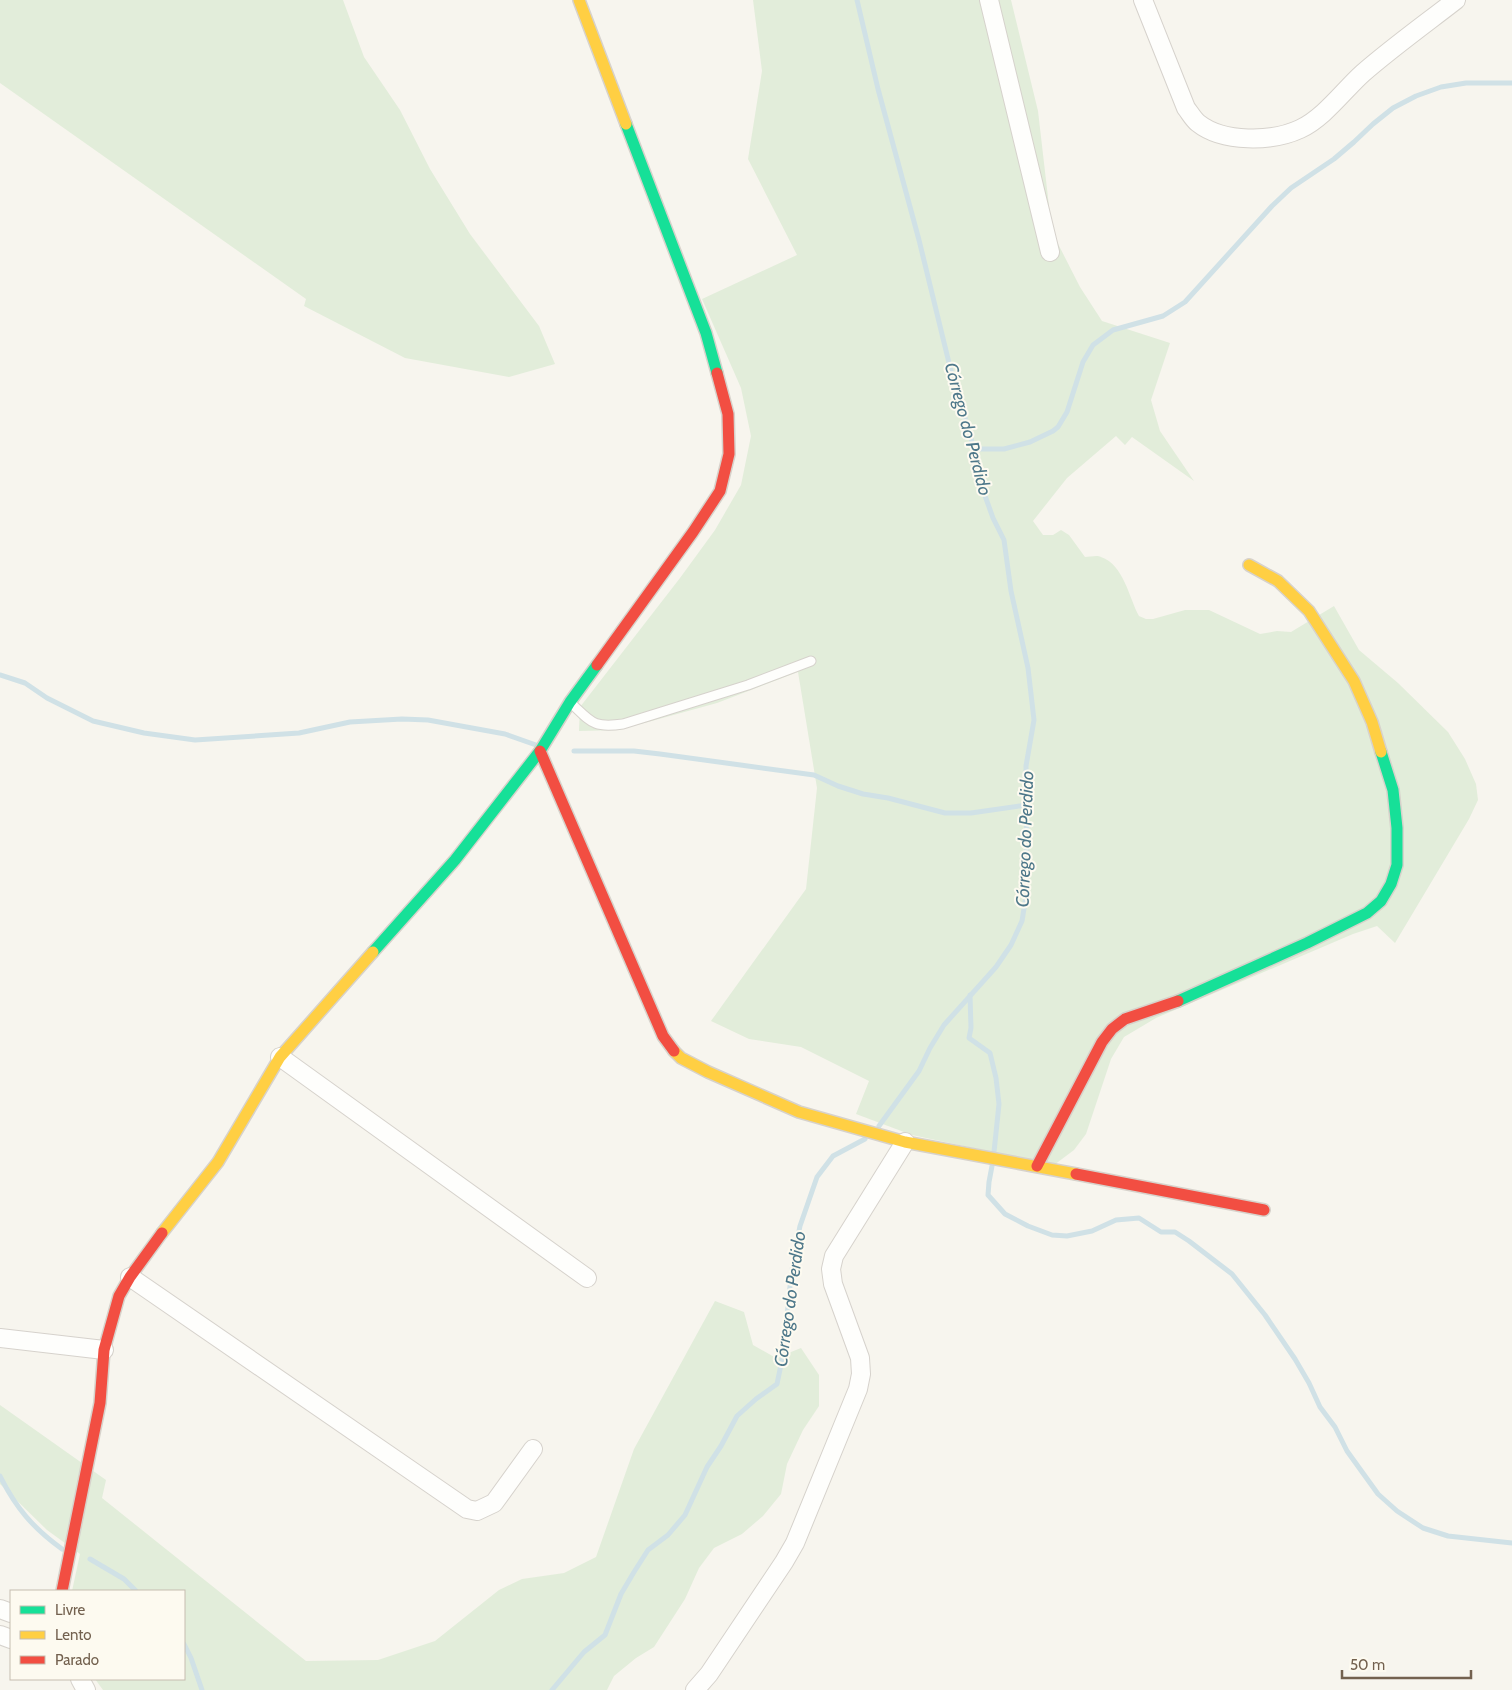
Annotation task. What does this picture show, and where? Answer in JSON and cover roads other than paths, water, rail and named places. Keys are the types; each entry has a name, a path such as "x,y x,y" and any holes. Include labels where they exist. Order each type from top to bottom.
{"street":[{"path":"62,1590 100,1403 104,1350 119,1296 130,1277 152,1245 218,1162 280,1057 455,860 540,751 570,702 693,532 720,491 730,454 728,414 706,333 579,0"},
{"path":"989,0 1050,252"},
{"path":"1143,0 1186,108 1197,122 1214,133 1247,138 1275,137 1301,129 1328,108 1363,74 1456,0"},
{"path":"1037,1166 1102,1042 1125,1019 1183,999 1316,939 1367,912 1381,901 1391,884 1397,865 1397,828 1393,790 1369,713 1354,681 1309,611 1278,580 1249,566"},
{"path":"540,751 663,1036 670,1048 681,1058 799,1112 904,1142 1264,1210"},
{"path":"280,1057 587,1278"},
{"path":"696,1690 709,1674 795,1543 858,1389 861,1374 860,1358 833,1284 830,1269 834,1256 904,1142"},
{"path":"130,1277 467,1508 477,1511 494,1503 533,1449"},
{"path":"0,1338 104,1350"}],"lane":[{"path":"570,702 590,721 607,726 622,724 748,685 810,661"}],"waterway":[{"name":"Córrego do Perdido","path":"857,0 878,89 984,493 993,518 1004,540 1011,591 1028,668 1034,720 1026,766 1027,870 1026,896 1022,921 1011,945 996,967 944,1025 919,1071 879,1126"},
{"path":"974,449 1004,449 1030,442 1058,427 1067,412 1083,362 1093,345 1113,330 1163,316 1185,302 1272,206 1291,188 1334,159 1393,108 1416,96 1441,87 1466,83 1512,83"},
{"path":"0,675 25,683 47,698 93,721 144,733 195,740 299,733 350,722 402,719 428,720 505,734 536,745"},
{"path":"574,751 634,751 814,775 838,786 863,794 888,798 945,813 971,813 1026,805"},
{"path":"970,995 971,1028 969,1038 990,1053 996,1078 999,1104 994,1152"},
{"name":"Córrego do Perdido","path":"552,1690 584,1652 605,1635 621,1594 634,1572 648,1550 668,1535 685,1515 707,1467 737,1416 777,1384 783,1355 795,1251 800,1226 817,1177 833,1156 865,1139"},
{"path":"992,1166 988,1195 1005,1214 1028,1226 1052,1235 1067,1236 1092,1231 1116,1220 1139,1218 1161,1232 1175,1232 1189,1241 1232,1274 1265,1315 1295,1359 1320,1407 1335,1427 1347,1451 1378,1494 1397,1511 1423,1528 1448,1536 1512,1543"},
{"path":"0,1476 12,1498 26,1517 62,1549"},
{"path":"90,1559 124,1579 135,1590"},
{"path":"185,1646 202,1690"}]}
